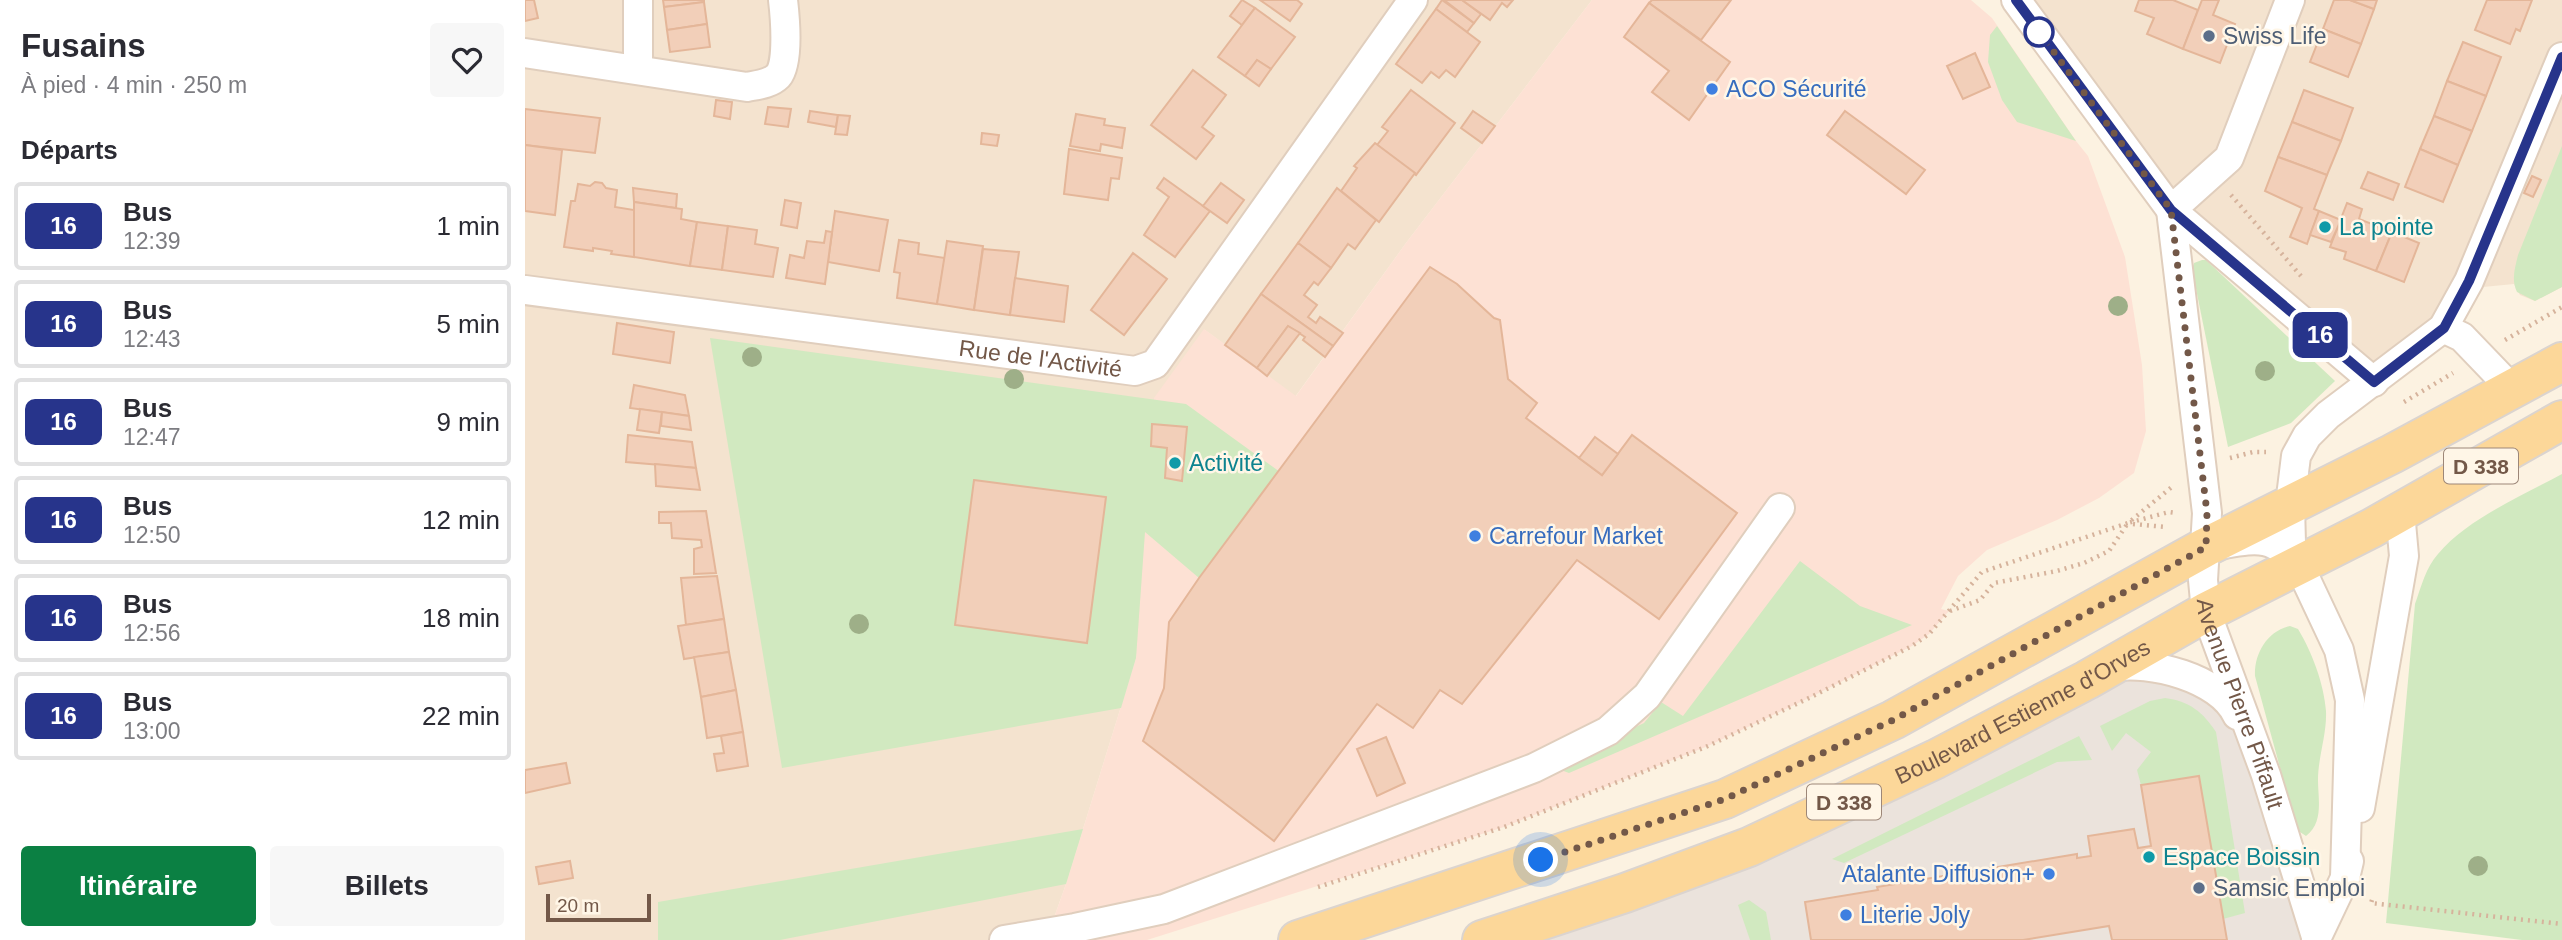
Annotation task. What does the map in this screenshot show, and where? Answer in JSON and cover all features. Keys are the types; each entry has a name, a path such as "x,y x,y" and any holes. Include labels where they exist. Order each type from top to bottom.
{"main road":[{"name":"D 338","path":"1298,940 1725,799 1893,720 2206,547 2290,509 2562,362"},
{"name":"Boulevard Estienne d'Orves","path":"1482,940 1625,893 1749,847 1936,759 2108,668 2206,612 2288,556 2400,512 2562,420"}],"street":[{"path":"638,0 638,69"},
{"path":"525,53 747,87 772,80 779,74 784,61 783,0"},
{"name":"Rue de l'Activité","path":"525,290 1135,371 1155,364 1413,0"},
{"path":"2016,0 2171,210 2374,382"},
{"path":"2171,210 2229,158 2290,0"},
{"path":"2512,389 2462,337 2444,328 2469,281 2562,57"},
{"name":"Avenue Pierre Piffault","path":"2171,210 2207,513 2203,580 2206,612 2266,775 2316,940"},
{"name":"Avenue Pierre Piffault","path":"2345,878 2350,699 2339,650 2288,556 2295,456 2307,436 2328,415 2444,328"},
{"path":"1004,940 1164,909 1521,773 1582,746 1608,731 1647,696 1780,508"},
{"name":"Avenue Pierre Piffault","path":"2316,940 2345,878 2370,760 2404,556 2400,512"},
{"path":"2206,547 2262,540 2272,542 2288,556"},
{"path":"2108,668 2143,665 2175,673 2215,691 2234,709 2266,775"}],"path":[{"path":"2482,356 2517,332 2562,307"},
{"path":"1316,888 1504,827 1708,746 1912,646 1929,634 1982,572 2129,523 2169,512 2181,513"},
{"path":"1949,611 1980,600 1994,583 2057,571 2084,563 2109,551 2129,523"},
{"path":"2373,890 2371,903 2562,924"}],"shaded area":[{"path":"525,0 1592,0 1406,243 1295,397 1205,330 1190,351 1136,658 1046,940 525,940"},
{"path":"1592,0 1971,0 1992,18 2088,156 2125,257 2142,365 2146,431 2134,473 2099,498 2057,520 1987,550 1958,576 1941,609 1949,611 1929,634 1912,646 1708,746 1504,827 1147,940 1046,940 1136,658 1154,398 1204,329 1296,396 1406,243"},
{"path":"2016,0 2562,0 2562,287 2535,301 2520,295 2514,284 2483,287 2469,281 2374,382 2171,210"},
{"path":"2107,668 2225,699 2317,940 1482,940 1671,878"}],"green space":[{"path":"1997,26 2076,141 2017,122 2002,100 1988,62 1990,35"},
{"path":"2562,146 2562,287 2535,301 2517,292 2514,283 2515,269 2518,255"},
{"path":"2206,260 2335,381 2291,423 2228,447 2192,269 2194,263"},
{"path":"710,338 1186,404 1280,472 1199,578 1145,532 1136,658 1121,708 782,768"},
{"path":"2562,474 2562,940 2522,940 2386,923 2415,604 2424,578 2438,554 2464,530 2496,509"},
{"path":"1800,561 1860,606 1912,625 1569,773 1558,769 1589,749 1644,723 1661,702 1683,716"},
{"path":"2290,626 2298,629 2308,648 2320,679 2326,711 2318,771 2318,817 2306,836 2297,830 2255,676 2263,645 2275,633"},
{"path":"2165,698 2195,709 2216,732 2245,913 2223,919 2199,776 2141,785 2137,770 2151,752 2126,733 2112,751 2100,726 2150,701"},
{"path":"2079,736 2092,760 2057,762 1844,863 1832,859"},
{"path":"1083,829 1066,884 780,940 658,940 658,902"},
{"path":"1749,900 1766,912 1771,940 1750,940 1738,905"}],"building":[{"path":"525,0 534,0 538,18 525,21"},
{"path":"663,0 704,0 704,2 664,7"},
{"path":"1242,0 1255,8 1242,25 1230,16"},
{"path":"1260,0 1297,0 1302,4 1290,21"},
{"path":"1442,0 1474,23 1467,32 1436,9"},
{"path":"1444,0 1462,0 1481,14 1474,23"},
{"path":"1462,0 1513,0 1507,7 1502,3 1490,20"},
{"path":"1652,0 1731,0 1701,40 1649,3"},
{"path":"2139,0 2173,0 2198,10 2183,49 2147,34 2154,18 2135,11"},
{"path":"2202,0 2219,0 2213,15 2235,24 2220,63 2183,49"},
{"path":"2334,0 2350,0 2374,9 2361,44 2323,29"},
{"path":"2350,0 2377,0 2374,9"},
{"path":"2487,0 2532,0 2520,31 2516,29 2510,44 2475,30"},
{"path":"704,2 707,24 667,30 664,7"},
{"path":"1649,3 1730,62 1689,120 1652,92 1669,71 1624,37"},
{"path":"1255,8 1295,37 1271,69 1257,60 1245,76 1218,57"},
{"path":"1436,9 1480,42 1455,77 1446,70 1439,78 1431,72 1422,83 1396,64"},
{"path":"707,24 710,47 670,52 667,30"},
{"path":"2323,29 2361,44 2348,77 2310,62"},
{"path":"2463,42 2501,57 2486,96 2447,81"},
{"path":"1975,53 1990,87 1963,99 1947,66"},
{"path":"1257,60 1271,69 1259,86 1245,76"},
{"path":"1193,70 1226,95 1202,127 1214,136 1196,159 1151,125"},
{"path":"2447,81 2486,96 2472,131 2434,116"},
{"path":"1411,90 1455,123 1416,175 1377,145 1388,131 1382,127"},
{"path":"2304,90 2353,108 2341,141 2292,122"},
{"path":"716,100 732,102 730,119 714,116"},
{"path":"768,107 791,109 788,127 765,124"},
{"path":"525,109 600,118 595,153 525,145"},
{"path":"810,111 838,115 836,127 808,122"},
{"path":"1473,111 1495,126 1482,143 1461,128"},
{"path":"1845,111 1925,170 1906,194 1827,135"},
{"path":"1076,114 1105,119 1104,125 1125,128 1122,148 1101,144 1100,151 1070,146"},
{"path":"838,115 850,116 847,135 835,134"},
{"path":"2434,116 2472,131 2458,165 2420,149"},
{"path":"2292,122 2341,141 2327,175 2278,157"},
{"path":"982,133 999,135 997,146 981,144"},
{"path":"1375,143 1415,173 1379,222 1341,191 1357,168 1354,166"},
{"path":"525,145 562,150 555,215 525,211"},
{"path":"1069,149 1122,158 1119,179 1111,178 1108,200 1064,194"},
{"path":"2420,149 2458,165 2443,202 2405,187"},
{"path":"2278,157 2327,175 2314,209 2319,211 2307,244 2290,237 2302,208 2265,191"},
{"path":"2368,172 2399,184 2393,200 2361,188"},
{"path":"2532,176 2541,180 2533,197 2524,193"},
{"path":"1164,178 1210,211 1175,257 1144,235 1169,197 1157,188"},
{"path":"595,182 617,190 615,207 634,210 634,257 593,248 593,251 564,247 571,201 575,201 578,184 590,186"},
{"path":"1221,183 1244,200 1227,223 1203,206"},
{"path":"633,188 677,194 676,208 634,202"},
{"path":"1337,188 1376,220 1355,249 1348,244 1331,268 1298,243"},
{"path":"785,200 801,203 797,228 781,225"},
{"path":"634,202 682,209 681,219 697,222 690,266 634,257"},
{"path":"2347,203 2362,209 2359,219 2392,232 2376,271 2344,259 2346,252 2330,247"},
{"path":"835,211 888,220 879,271 828,262"},
{"name":"La pointe","path":"2319,211 2341,220 2331,242 2310,235"},
{"path":"697,222 728,226 722,270 690,266"},
{"path":"728,226 757,230 755,244 778,248 773,277 722,270"},
{"path":"826,231 832,232 825,284 786,278 790,255 804,258 807,241 824,243"},
{"path":"2392,232 2419,243 2404,282 2376,271"},
{"path":"899,240 919,243 918,254 945,258 937,304 897,298 900,273 894,272"},
{"path":"947,241 983,246 974,310 937,304"},
{"path":"1298,243 1331,268 1318,285 1314,282 1304,295 1317,305 1308,317 1316,323 1320,317 1343,333 1333,346 1261,294"},
{"path":"983,249 1019,252 1010,315 974,310"},
{"path":"1133,253 1167,279 1124,335 1091,310"},
{"name":"Carrefour Market","path":"1430,267 1457,284 1494,318 1500,320 1508,379 1537,403 1526,418 1602,475 1632,435 1737,513 1659,619 1577,560 1462,704 1440,690 1413,728 1377,704 1274,841 1143,741 1164,688 1169,622"},
{"path":"1015,278 1068,286 1064,322 1010,315"},
{"path":"1261,294 1333,346 1325,357 1303,340 1305,337 1288,326 1257,368 1225,345"},
{"path":"617,323 674,332 670,363 613,354"},
{"path":"1288,326 1300,333 1267,376 1257,368"},
{"path":"634,385 685,395 689,416 630,408"},
{"path":"640,409 662,412 659,433 637,430"},
{"path":"662,412 689,416 691,430 661,426"},
{"name":"Activité","path":"1152,424 1187,427 1182,481 1165,478 1167,448 1151,446"},
{"path":"628,435 692,442 696,468 626,462"},
{"path":"1595,437 1618,454 1602,475 1579,458"},
{"path":"655,464 696,468 700,490 656,486"},
{"path":"974,480 1106,497 1087,643 955,625"},
{"path":"706,511 716,573 694,574 694,549 702,547 701,540 672,538 671,523 659,523 659,512"},
{"path":"717,576 724,619 686,625 681,578"},
{"path":"724,619 729,652 684,659 678,626"},
{"path":"729,652 736,690 701,697 694,657"},
{"path":"736,690 743,732 707,738 701,697"},
{"path":"743,732 748,766 717,771 714,754 724,753 721,736"},
{"path":"1386,737 1405,783 1377,796 1357,749"},
{"path":"566,763 570,783 525,793 525,770"},
{"name":"Espace Boissin","path":"2199,776 2227,940 2112,940 2109,926 2023,940 1811,940 1805,902 1878,890 1877,887 2077,854 2077,858 2091,856 2088,836 2134,829 2138,848 2151,846 2141,785"},
{"path":"570,861 573,878 539,884 536,867"}],"bus line":[{"name":"16","path":"2016,0 2171,210 2374,382 2444,328 2469,281 2562,57"}],"place":[{"name":"Swiss Life","path":"2209,36"},
{"name":"ACO Sécurité","path":"1712,89"},
{"name":"La pointe","path":"2325,227"},
{"name":"Activité","path":"1175,463"},
{"name":"Carrefour Market","path":"1475,536"},
{"name":"Espace Boissin","path":"2149,857"},
{"name":"Atalante Diffusion+","path":"2049,874"},
{"name":"Samsic Emploi","path":"2199,888"},
{"name":"Literie Joly","path":"1846,915"}],"route":[{"path":"1541,860 1725,799 1893,720 2206,547 2207,513 2198,456 2171,210 2039,32"}]}
